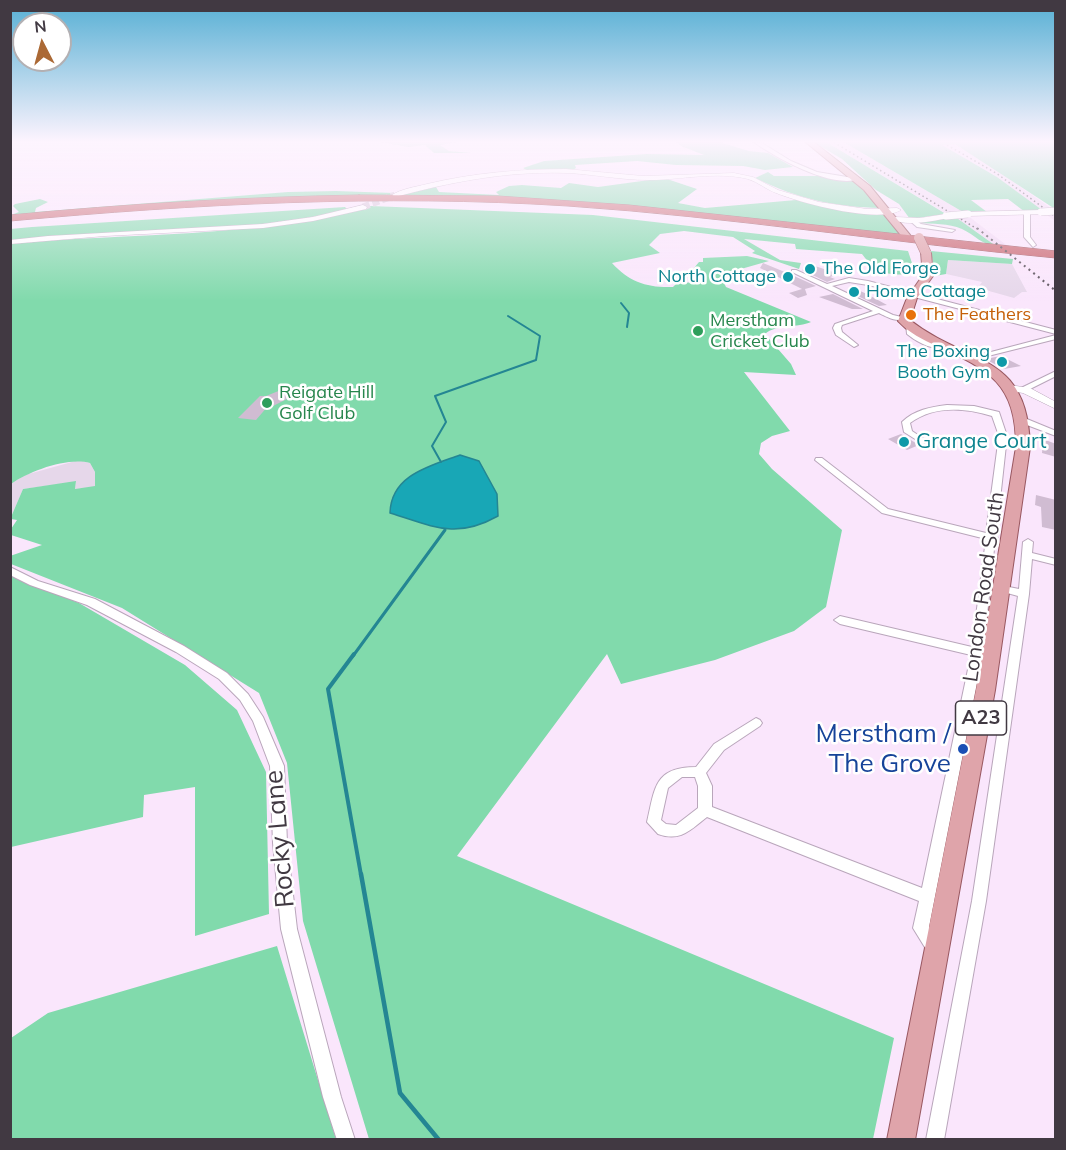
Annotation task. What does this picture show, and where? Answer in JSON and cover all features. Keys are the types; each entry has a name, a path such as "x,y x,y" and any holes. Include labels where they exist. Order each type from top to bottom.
{"highway":[{"path":"10,218 259,201 376,198 490,200 640,209 875,237 1056,255"},
{"path":"10,225 72,218 303,205 504,206 663,217 1056,260"}],"main road":[{"path":"872,194 907,237 914,252 920,282 906,322"},
{"path":"888,213 909,220 926,253 928,276 920,282"},
{"name":"A23","path":"906,322 972,358 1016,388"},
{"name":"London Road South","path":"901,1140 939,955 999,579 1021,468 1022,420 1016,388"}],"street":[{"path":"395,195 400,194"},
{"path":"783,194 796,198 888,213"},
{"path":"10,242 116,233 272,226 321,218 363,207"},
{"path":"909,220 968,214 1056,211"},
{"path":"1027,213 1028,237 1034,244"},
{"path":"909,220 919,226 952,230"},
{"path":"794,271 906,322"},
{"path":"826,286 849,280 1056,332"},
{"path":"854,345 839,333 837,328 839,324 879,311"},
{"path":"972,358 1056,337"},
{"path":"1016,388 1056,373"},
{"path":"1016,388 1056,406"},
{"name":"London Road South","path":"923,441 908,432 906,422 923,411 974,408 996,414 1003,436 993,538 999,579 977,652 921,928 939,955"},
{"path":"1022,420 1056,434"},
{"path":"819,460 885,511 993,538"},
{"path":"1024,594 1028,542"},
{"path":"1027,555 1056,562"},
{"name":"Rocky Lane","path":"10,570 34,583 91,602 180,649 224,676 244,697 259,720 277,766 280,843 289,929 332,1097 346,1140"},
{"name":"London Road South","path":"935,1140 979,901 1024,594 999,579"},
{"path":"840,620 977,652"},
{"path":"699,772 719,747 756,723"},
{"path":"699,772 679,772 662,785 654,822 663,830 679,831 705,810"},
{"path":"699,772 705,786 705,810"},
{"path":"705,810 927,897"}],"shaded area":[{"path":"913,194 932,194 963,212 1009,247 996,246"},
{"path":"1019,194 1030,194 1055,211 1055,221"},
{"path":"948,260 1012,264 1027,292 1022,292 1014,298 979,286 982,282 946,274"},
{"path":"79,460 90,463 95,472 95,487 75,489 76,482 23,489 11,517 11,484 25,475"}],"green space":[{"path":"267,194 393,194 94,208 11,215 19,212 13,206 15,204 40,199 48,202 36,208 35,212"},
{"path":"498,194 691,194 678,203 705,208 796,200 889,216 903,237 589,203 400,195 499,195"},
{"path":"795,194 867,194 882,208 832,204"},
{"path":"882,194 912,194 946,214 910,219 899,204"},
{"path":"932,194 1020,194 1042,210 1025,212 1008,199 971,200 987,212 963,212"},
{"path":"1031,194 1055,194 1055,209"},
{"path":"371,206 593,215 908,251 912,263 911,275 878,270 862,254 796,249 795,244 744,239 780,260 801,263 799,269 752,253 755,251 733,237 684,231 660,234 649,245 660,253 612,263 625,275 647,285 673,287 676,284 693,282 695,280 688,275 699,262 703,262 703,258 747,256 769,261 741,269 722,279 726,287 811,322 781,327 765,334 791,364 796,375 744,372 790,431 772,436 761,443 759,454 772,469 842,530 826,607 794,631 715,660 621,684 607,654 457,856 894,1038 873,1139 369,1139 303,921 287,763 259,693 122,608 11,564 10,556 42,545 11,535 11,529 17,520 11,517 23,489 76,481 75,489 95,486 95,472 90,463 71,462 38,470 11,484 11,244 237,229 327,217"},
{"path":"345,207 348,210 265,224 11,241 10,229"},
{"path":"954,216 996,246 987,244 957,227 918,223 917,221"},
{"path":"931,251 1013,259 1012,264 948,260 946,274 935,276"},
{"path":"10,575 79,603 185,665 237,710 266,772 269,914 195,936 195,787 144,795 143,817 11,847"},
{"path":"277,946 336,1139 11,1140 11,1038 48,1013"}],"water":[{"path":"460,455 479,461 497,494 498,516 483,523 456,529 432,526 390,513 397,489 405,481 425,468"}],"building":[{"path":"763,263 816,286 805,289 807,295 798,298 789,293 802,289 760,268"},
{"path":"812,265 839,274 830,277 835,279 827,282 802,270"},
{"path":"858,290 887,305 879,306 849,292"},
{"path":"833,294 863,309 852,309 819,297"},
{"name":"The Boxing Booth Gym","path":"1001,356 1021,366 1004,369 985,359"},
{"name":"Reigate Hill Golf Club","path":"291,386 299,393 271,407 268,406 256,420 238,418 260,396 266,396"},
{"name":"Grange Court","path":"901,434 919,445 907,450 888,439"},
{"path":"1043,439 1056,444 1056,457 1042,453"},
{"path":"1036,495 1056,500 1056,530 1042,527 1041,507 1035,505"}],"waterway":[{"path":"621,303 629,313 627,327"},
{"path":"441,462 432,446 446,422 435,396 536,360 540,336 508,316"},
{"path":"353,656 445,530"},
{"path":"354,654 328,689 361,875"},
{"path":"361,874 400,1093 439,1140"}],"tunnel":[{"path":"363,207 395,195"}],"railway":[{"path":"919,194 979,230"},
{"path":"1024,194 1056,217"},
{"path":"977,228 1056,291"}],"place":[{"name":"The Old Forge","path":"810,269"},
{"name":"North Cottage","path":"788,277"},
{"name":"Home Cottage","path":"854,292"},
{"name":"The Feathers","path":"911,315"},
{"name":"Merstham Cricket Club","path":"698,331"},
{"name":"The Boxing Booth Gym","path":"1002,362"},
{"name":"Reigate Hill Golf Club","path":"267,403"},
{"name":"Grange Court","path":"904,442"},
{"name":"Merstham / The Grove","path":"963,749"}]}
